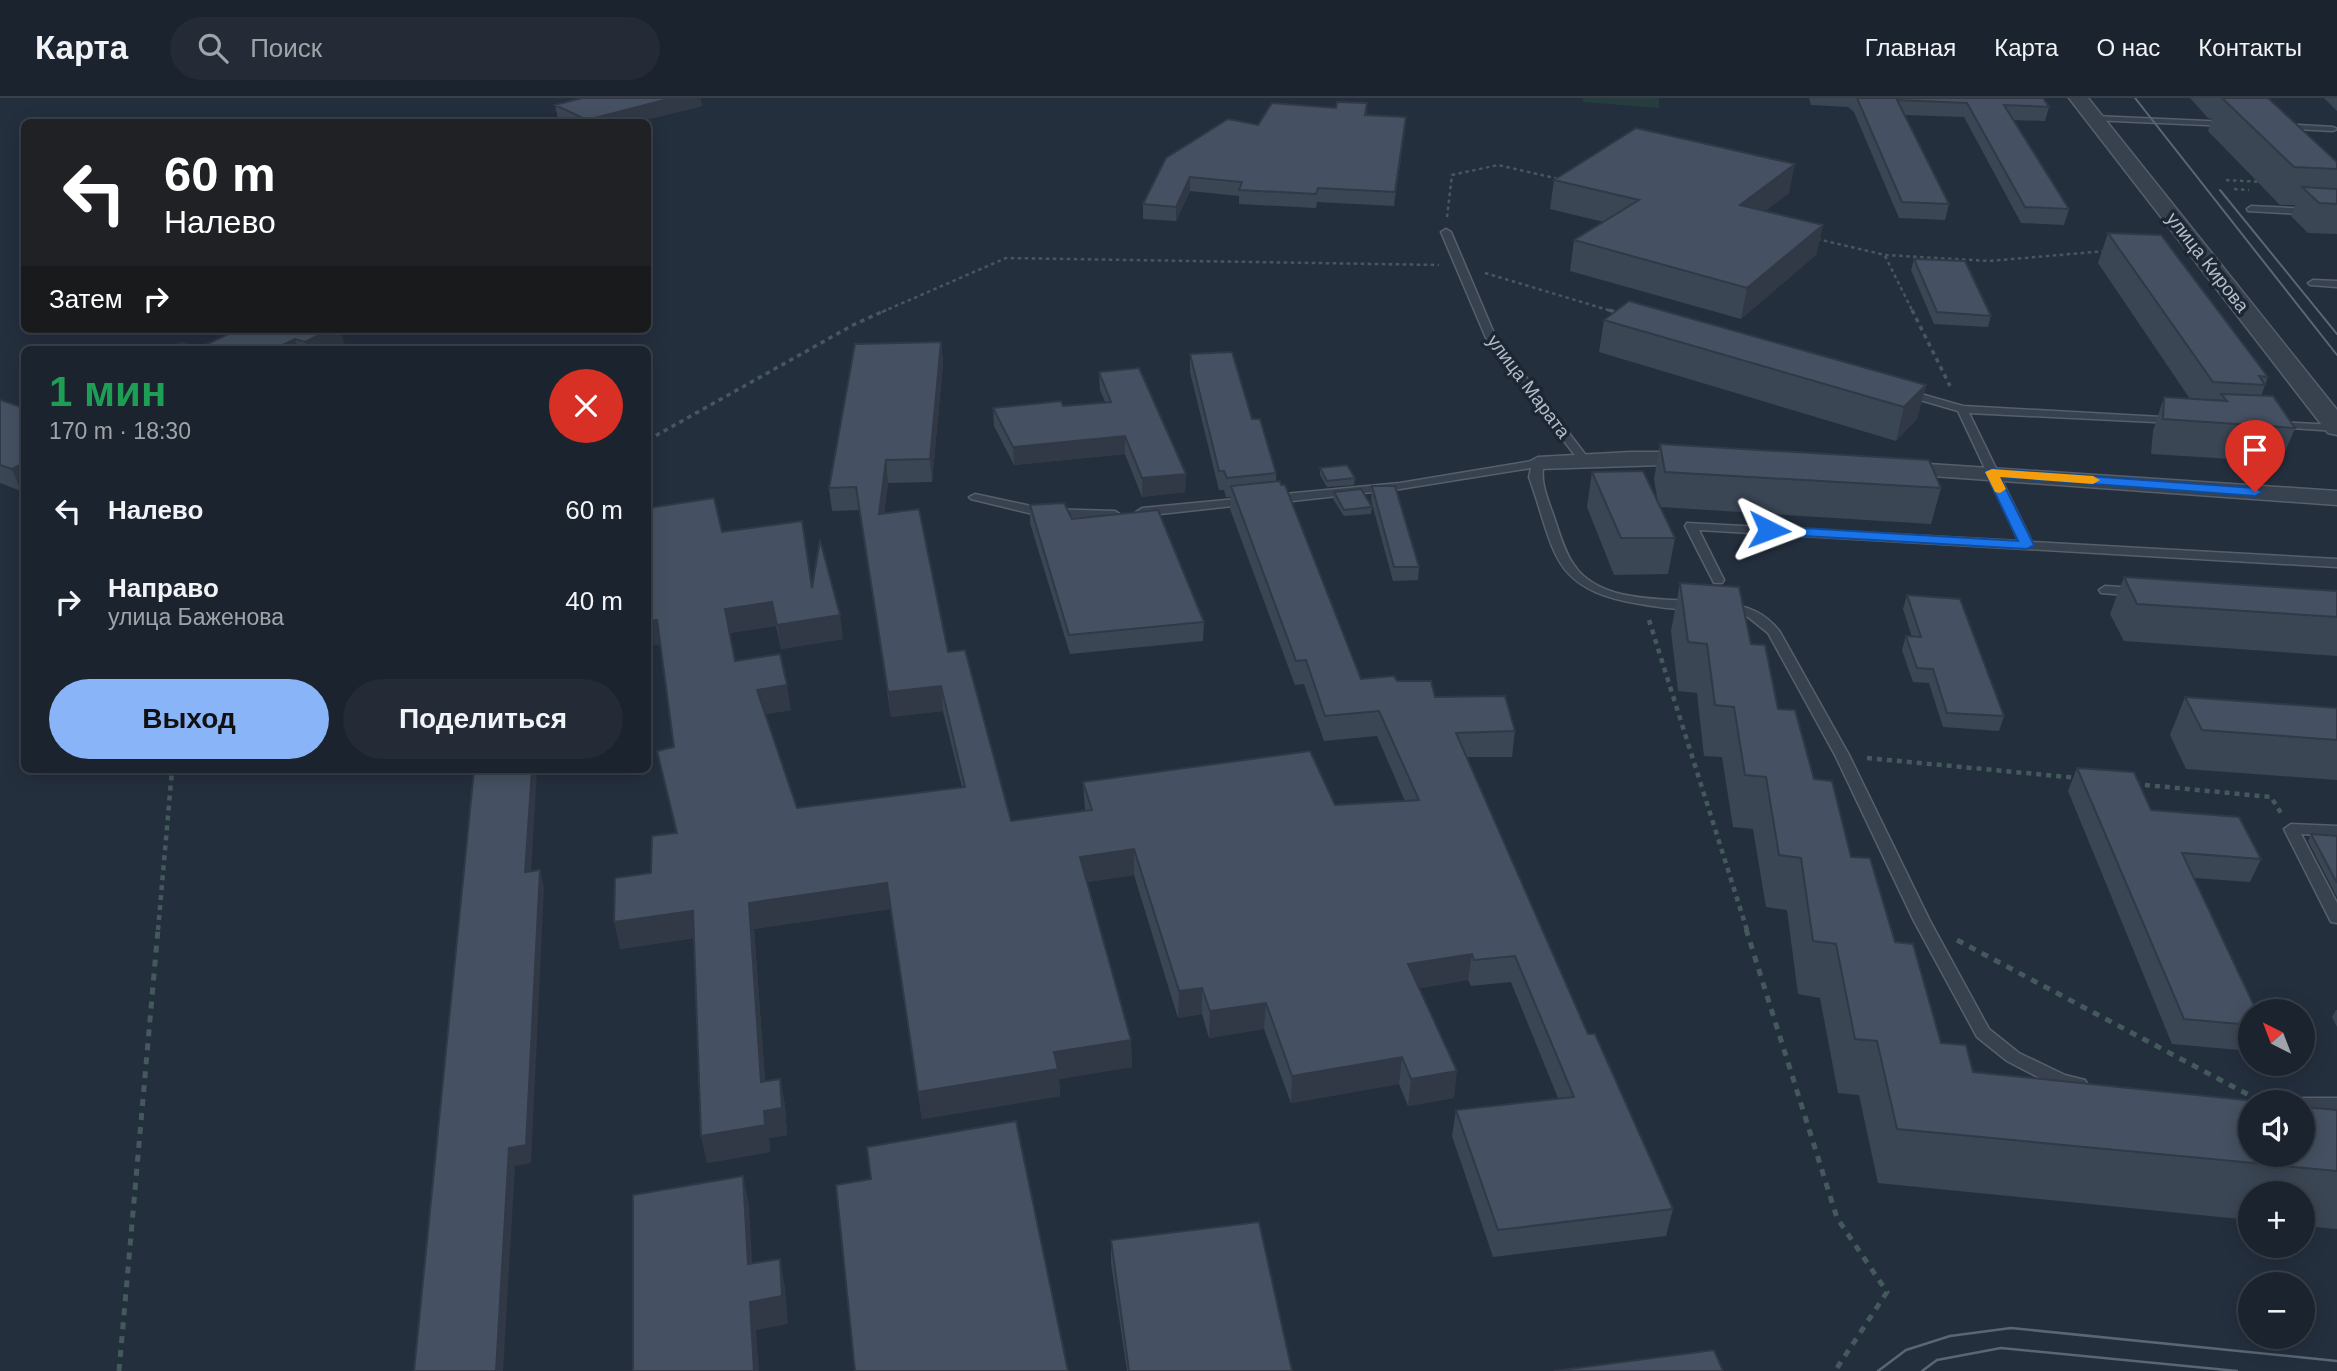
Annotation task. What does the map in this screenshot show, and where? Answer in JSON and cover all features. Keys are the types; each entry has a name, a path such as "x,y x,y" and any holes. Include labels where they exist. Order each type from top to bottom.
{"street":[{"name":"улица Кирова","path":"2078,98 2337,427"},
{"path":"1538,463 1584,460 1719,460"},
{"path":"1883,467 1992,472 2337,498"}],"lane":[{"path":"2094,118 2241,125"},
{"path":"2268,121 2279,126 2333,129"},
{"path":"2251,209 2337,213"},
{"name":"улица Марата","path":"1446,232 1491,338 1584,460"},
{"path":"2313,283 2337,284"},
{"path":"1895,390 1962,409 2182,420"},
{"path":"1962,409 2027,545"},
{"path":"2264,424 2337,427"},
{"path":"975,497 1045,513 1099,516 1376,488 1538,463"},
{"name":"улица Марата","path":"1538,463 1535,477 1569,568 1585,583 1643,602 1742,609 1764,619 1842,755 1922,921 1983,1033 2014,1057 2062,1081 2093,1089"},
{"path":"1718,580 1691,526 2337,563"},
{"path":"2105,590 2146,593"},
{"path":"2337,831 2291,829 2337,918"},
{"path":"2315,1105 2337,1105"}],"path":[{"path":"1446,232 1452,175 1498,165 1566,180"},
{"path":"2226,180 2268,182"},
{"path":"1805,237 1885,256 1989,261 2107,250"},
{"path":"1885,256 1962,409"},
{"path":"651,438 852,325 1006,258 1460,266 1626,316"},
{"path":"1643,602 1838,1218 1887,1292 1835,1371"},
{"path":"1842,755 2091,779"},
{"path":"119,1371 172,773"},
{"path":"2133,783 2272,797 2291,829"},
{"path":"1922,921 2239,1090"}],"green space":[{"path":"1583,98 1659,98 1659,108 1583,102"}],"building":[{"path":"582,98 672,98 591,119 585,119 555,105"},
{"path":"1857,98 2043,98 2049,107 2004,105 2069,209 2025,207 1967,103 1897,100 1949,204 1902,202"},
{"path":"2222,98 2268,98 2337,162 2337,169 2294,167"},
{"path":"1337,102 1367,103 1365,115 1406,117 1395,192 1318,188 1316,194 1239,190 1242,182 1190,177 1176,207 1143,204 1166,158 1228,119 1258,125 1272,103 1336,108"},
{"path":"1636,128 1795,164 1740,205 1823,225 1747,288 1574,240 1639,200 1554,180"},
{"path":"2302,187 2337,189 2337,204 2319,203"},
{"path":"2108,233 2161,235 2268,377 2259,376 2265,385 2213,382"},
{"path":"1914,259 1965,261 1991,316 1937,312"},
{"path":"1629,301 1926,385 1904,407 1604,320"},
{"path":"231,333 323,333 305,342 295,339 280,346 203,346"},
{"path":"941,342 930,459 886,460 879,514 919,509 948,652 965,650 1011,821 1092,810 1083,782 1310,751 1335,805 1419,800 1379,711 1325,716 1306,660 1296,661 1231,486 1280,481 1281,485 1285,485 1361,679 1394,676 1397,681 1431,681 1435,697 1505,696 1515,731 1456,733 1588,1034 1595,1034 1673,1209 1498,1230 1456,1110 1574,1097 1515,956 1474,960 1472,954 1408,964 1457,1071 1411,1079 1402,1057 1292,1076 1266,1003 1210,1011 1202,988 1179,991 1134,849 1080,857 1131,1040 1054,1052 1058,1069 918,1092 887,883 749,903 761,1082 780,1079 782,1108 764,1111 765,1125 701,1136 693,911 614,922 615,878 651,873 652,836 677,833 657,751 674,747 657,620 651,621 651,508 714,498 722,532 802,521 812,588 820,540 840,615 777,625 772,602 725,609 735,661 780,654 787,685 757,690 797,808 965,787 941,686 888,692 856,487 829,488 855,344"},
{"path":"1232,352 1252,419 1260,419 1276,473 1227,478 1224,471 1219,471 1190,354"},
{"path":"1139,368 1186,474 1142,478 1125,436 1013,447 993,408 1061,401 1063,406 1111,402 1099,372"},
{"path":"2221,394 2273,396 2295,428 2163,419 2164,397 2227,401"},
{"path":"0,400 21,407 21,464 12,469 0,465"},
{"path":"1660,444 1929,460 1941,488 1665,472"},
{"path":"1347,465 1355,478 1327,481 1320,468"},
{"path":"1643,471 1675,538 1621,538 1592,472"},
{"path":"1372,486 1395,486 1419,567 1394,567"},
{"path":"1361,489 1372,507 1344,510 1334,492"},
{"path":"1064,503 1072,519 1158,510 1204,622 1069,635 1030,505"},
{"path":"2124,577 2337,591 2337,617 2137,604"},
{"path":"1680,583 1739,587 1751,644 1765,645 1778,709 1795,710 1814,779 1832,781 1851,857 1870,858 1895,942 1913,944 1941,1043 1966,1045 1973,1072 2238,1099 2238,1162 1897,1129 1877,1041 1855,1039 1836,944 1813,941 1801,858 1779,855 1766,777 1745,775 1734,707 1715,705 1707,644 1688,642"},
{"path":"1907,595 1960,599 2004,716 1947,713 1933,669 1917,668 1906,636 1921,637"},
{"path":"2185,697 2337,708 2337,740 2202,730"},
{"path":"2077,768 2134,772 2151,810 2239,817 2261,859 2182,853 2251,999 2238,999 2238,1024 2184,1019"},
{"path":"474,773 532,773 525,872 540,870 526,1145 509,1148 496,1371 414,1371"},
{"path":"2311,834 2337,836 2337,883"},
{"path":"2315,1108 2337,1110 2337,1171 2295,1167 2315,1167"},
{"path":"1016,1121 1068,1371 855,1371 836,1185 871,1179 867,1147"},
{"path":"743,1176 748,1264 780,1259 782,1296 750,1302 754,1371 633,1371 633,1195"},
{"path":"1259,1222 1292,1371 1129,1371 1111,1240"},
{"path":"1714,1350 1723,1371 1554,1371"}],"tram line":[{"path":"2135,98 2337,355"},
{"path":"2220,190 2337,334"},
{"path":"1878,1371 1906,1350 1950,1336 2011,1328 2337,1361"},
{"path":"1922,1371 1937,1360 2001,1348 2237,1371"}],"slow traffic":[{"path":"2000,489 1992,472 2093,480"}],"route":[{"path":"1769,530 2027,545 1992,472 2255,492"}]}
